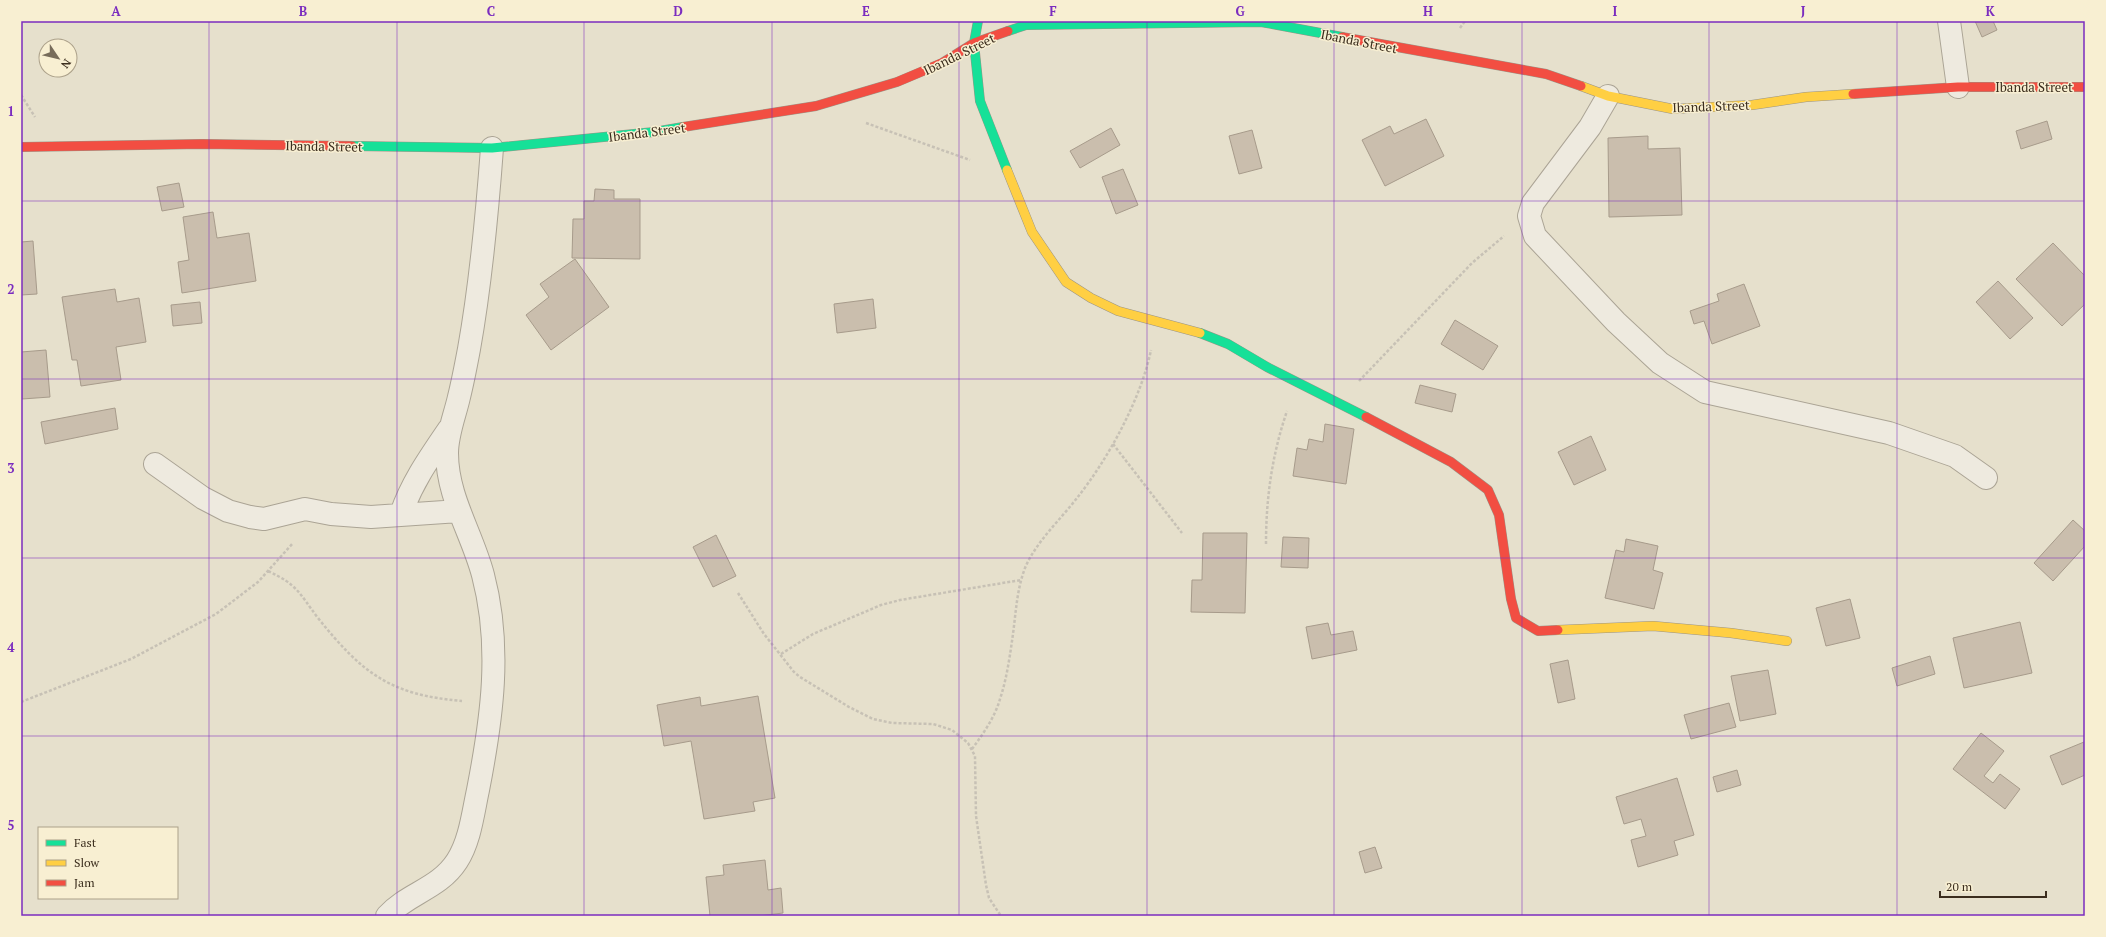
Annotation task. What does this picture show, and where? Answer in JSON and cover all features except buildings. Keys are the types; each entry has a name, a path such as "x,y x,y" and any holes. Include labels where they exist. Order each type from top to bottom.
{"street":[{"path":"978,21 974,44 980,101 1032,232 1066,282 1091,298 1118,311 1154,322 1203,334 1228,344 1300,384 1418,443 1451,462 1488,490 1499,515 1510,599 1516,618 1538,631 1653,626 1731,633 1787,641"},
{"path":"1949,21 1958,87"},
{"name":"Ibanda Street","path":"21,147 202,144 492,148 654,132 816,106 897,82 942,63 974,44 1026,25 1261,22 1546,74 1608,96 1673,109 1752,105 1806,97 1958,87 2085,87"},
{"path":"1608,96 1574,150 1533,203 1529,216 1535,236 1616,322 1660,364 1705,392 1889,433 1955,456 1986,478"},
{"path":"387,916 394,909 438,883 447,875 459,859 473,814 487,742 492,701 495,651 490,601 478,555 455,502 448,465 448,443 462,388 475,314 486,224 492,148"},
{"path":"402,514 408,495 420,471 453,423"},
{"path":"155,464 203,498 228,511 250,517 264,519 305,509 331,514 371,517 459,511"}],"path":[{"path":"816,106 1008,174"},
{"path":"1338,403 1472,263 1529,216"},
{"path":"972,749 985,731 1000,700 1021,580 1031,557 1096,475 1126,420 1148,365 1154,322"},
{"path":"1266,544 1267,493 1271,470 1287,412 1300,384"},
{"path":"1113,444 1182,533"},
{"path":"21,702 130,659 216,614 258,582 294,542"},
{"path":"268,571 292,584 339,644 380,680 420,694 448,700 492,701"},
{"path":"782,654 813,634 881,606 967,588 1021,580"},
{"path":"738,593 764,634 782,654 794,672 800,677 864,715 892,723 933,724 952,730 972,749 976,767 976,816 986,885 989,898 1001,916"}],"traffic: fast":[{"path":"978,21 974,43 980,101 1007,170"},
{"path":"1008,31 1026,25 1261,22 1342,37"},
{"path":"352,146 492,148 654,132 683,127"},
{"path":"1200,333 1228,344 1267,367 1366,417"}],"traffic: slow":[{"path":"1581,86 1608,96 1673,109 1752,105 1806,97 1853,94"},
{"path":"1007,170 1032,232 1066,282 1091,298 1118,311 1200,333"},
{"path":"1558,630 1653,626 1731,633 1787,641"}],"traffic: jam":[{"path":"683,127 816,106 897,82 942,63 974,43 1008,31"},
{"path":"1342,37 1546,74 1581,86"},
{"path":"1853,94 1958,87 2085,87"},
{"path":"21,147 202,144 352,146"},
{"path":"1366,417 1451,462 1488,490 1499,515 1511,599 1516,618 1538,631 1558,630"}]}
